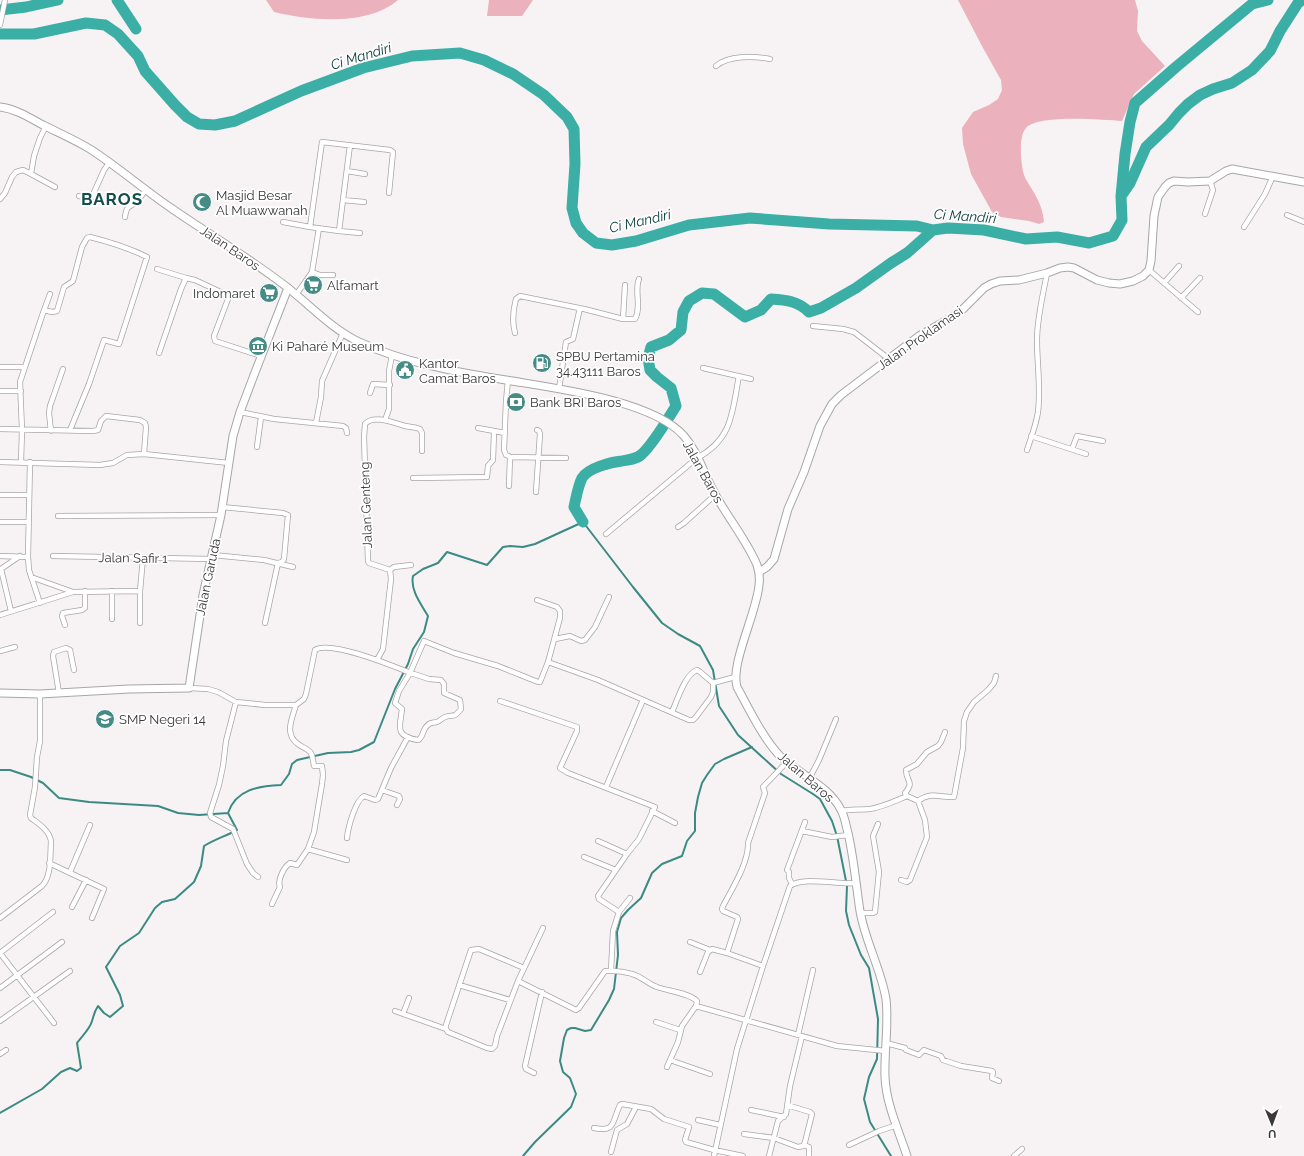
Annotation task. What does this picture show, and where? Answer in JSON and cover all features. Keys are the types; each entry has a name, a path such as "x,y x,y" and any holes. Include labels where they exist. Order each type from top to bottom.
{"main road":[{"name":"Jalan Baros","path":"0,107 14,111 90,149 168,206 288,288 343,333 358,341 392,355 420,363 559,389 620,403 654,415 672,426 684,436 697,458 715,495 745,542 759,572 759,585 753,615 735,677 737,687 770,744 785,765 809,779 832,798 842,811 848,835 854,883 862,922 886,998 887,1019 884,1048 885,1078 887,1093 907,1156"},
{"path":"1149,270 1154,216 1158,197 1165,187 1174,181 1210,181 1232,169 1304,182"},
{"name":"Jalan Proklamasi","path":"759,572 767,567 774,559 788,509 804,472 820,426 832,404 845,390 919,336 961,311 984,288 991,284 1000,281 1019,280 1068,267 1074,268 1097,280 1120,284 1133,281 1143,276 1149,270"},
{"name":"Jalan Garuda","path":"189,688 203,596 221,515 233,436 240,412 288,288"},
{"path":"0,693 40,694 129,688 189,688"}],"street":[{"path":"0,24 4,2"},
{"path":"716,66 720,62 732,59 770,59"},
{"path":"31,174 34,156 46,126"},
{"path":"310,227 322,143 390,150 393,152 389,193"},
{"path":"339,231 350,145"},
{"path":"79,196 91,199 104,170 109,163"},
{"path":"0,199 6,193 12,177 16,172 24,170 55,187"},
{"path":"347,171 365,174"},
{"path":"1244,227 1265,194 1273,176"},
{"path":"1206,214 1213,190 1210,181"},
{"path":"125,217 126,209 137,202 146,190"},
{"path":"343,200 364,202"},
{"path":"1287,215 1304,222"},
{"path":"283,222 360,233"},
{"path":"296,294 312,272 319,228"},
{"path":"44,310 52,312 57,311 64,287 73,281 82,247 87,238 90,237 132,250 147,257 119,344 104,340 89,384 70,430"},
{"path":"1164,283 1179,266"},
{"path":"157,268 221,291 228,295 228,299 214,336 215,341 262,356"},
{"path":"1149,270 1198,312"},
{"path":"312,272 320,275 334,275"},
{"path":"1027,450 1035,424 1038,404 1038,321 1047,273"},
{"path":"159,353 186,278"},
{"path":"1181,298 1200,278"},
{"path":"515,334 513,326 514,307 518,297 580,308 623,319 635,319 638,284 640,279"},
{"path":"623,319 625,285"},
{"path":"21,462 22,430 20,382 50,294"},
{"path":"559,389 566,342 573,339 580,308"},
{"path":"813,326 843,329 854,332 889,359"},
{"path":"316,422 321,398 322,381 343,333"},
{"path":"392,355 389,371 389,409 385,420 420,429 422,433 422,450"},
{"path":"0,367 24,367"},
{"path":"703,368 751,379"},
{"path":"51,430 49,413 50,406 63,369"},
{"path":"606,534 697,458 713,448 723,436 730,423 739,376"},
{"path":"508,380 504,450 506,455 510,457 566,458"},
{"path":"370,393 373,384 390,385"},
{"path":"0,391 20,391"},
{"path":"240,412 261,417 343,426 346,428 346,433"},
{"path":"0,429 96,431 99,429 103,418 108,416 143,421 146,427 144,454"},
{"path":"257,447 261,417"},
{"name":"Jalan Genteng","path":"385,420 368,421 365,425 365,500 368,561 369,563 390,570"},
{"path":"478,428 505,433"},
{"path":"536,492 540,434 537,430"},
{"path":"413,478 487,477 488,466 493,462 494,458 494,432"},
{"path":"1031,436 1086,454"},
{"path":"1072,449 1077,436 1103,440"},
{"path":"0,462 109,464 127,455 144,454 229,463"},
{"path":"509,486 510,457"},
{"path":"30,462 28,557 29,570 40,603"},
{"path":"0,495 29,495"},
{"path":"678,527 715,495"},
{"path":"222,507 288,514 284,558 282,562 278,564 265,623"},
{"path":"58,516 221,515"},
{"path":"0,522 28,522"},
{"path":"0,556 28,557"},
{"path":"12,611 1,568 20,556"},
{"name":"Jalan Safir 1","path":"53,556 143,558 212,557 264,560 293,567"},
{"path":"140,622 140,591 143,558"},
{"path":"377,660 382,653 384,646 391,579 390,570 394,567 411,565"},
{"path":"31,577 73,592"},
{"path":"65,625 62,616 63,613 85,609 85,591"},
{"path":"112,591 112,619"},
{"path":"0,615 73,592 140,591"},
{"path":"555,639 570,636 585,640 595,627 609,597"},
{"path":"189,688 208,689 218,692 236,702 265,705 296,705 304,699 306,694 314,652 316,649 324,648 353,653 377,660 402,670 409,672 443,681 443,692 460,700 462,705 457,715 446,717 438,722 428,724 420,739 416,740 408,737 399,730 402,709 395,703 399,691 409,672 424,641 454,653 498,666 540,682 555,639 560,618 560,611 557,607 537,600"},
{"path":"0,651 15,647"},
{"path":"59,693 53,656 54,652 66,648 70,650 74,670"},
{"path":"548,662 598,680 690,720 694,719 711,697 713,692 713,682"},
{"path":"672,712 685,683 694,671 699,671 713,682"},
{"path":"918,801 924,796 928,795 955,796 962,748 964,721 967,712 974,702 994,683 996,676"},
{"path":"713,682 735,677"},
{"path":"0,918 46,882 51,837 47,831 31,818 30,815 35,787 37,757 40,741 40,694"},
{"path":"606,787 643,700"},
{"path":"500,701 577,726 578,730 560,768 568,773 655,807 639,839 599,894 598,898 619,912"},
{"path":"236,702 226,741 219,786 210,812 211,817 233,829 247,864 253,873 258,877"},
{"path":"272,904 280,887 278,883 279,880 287,866 290,864 297,865 308,849 314,832 323,775 322,766 314,766 310,751 296,742 290,734 290,726 296,705"},
{"path":"809,779 836,720"},
{"path":"907,796 906,794 910,783 905,774 906,770 917,764 927,752 938,746 945,732"},
{"path":"348,838 348,830 352,817 362,797 365,796 377,800 396,758 408,737"},
{"path":"727,953 738,919 737,917 723,911 723,906 737,879 748,851 748,843 765,793 763,787 785,765"},
{"path":"382,790 399,796 400,799 397,805"},
{"path":"842,811 848,809 871,809 907,796 918,801 925,820 927,837 910,880 907,882 901,880"},
{"path":"652,812 675,823"},
{"path":"792,884 789,878 790,872 788,870 805,822"},
{"path":"860,913 875,912 879,872 873,836 878,824"},
{"path":"70,872 90,825"},
{"path":"802,831 838,836 848,835"},
{"path":"598,841 627,854"},
{"path":"308,849 347,860"},
{"path":"584,857 616,870"},
{"path":"49,863 104,889 92,918"},
{"path":"72,907 86,880"},
{"path":"714,1156 714,1150 737,1048 747,1020 762,966 790,886 792,884 810,881 843,884 854,883"},
{"path":"613,971 613,932 619,912 630,898"},
{"path":"53,912 0,953 54,1023"},
{"path":"395,1011 446,1029 448,1032 487,1048 492,1048 495,1046 497,1036 518,980 543,928"},
{"path":"0,988 62,942"},
{"path":"690,942 710,950 727,953 762,966"},
{"path":"446,1029 468,954 471,950 476,948 524,968"},
{"path":"700,972 710,950"},
{"path":"769,1156 778,1121 786,1114 790,1086 813,970"},
{"path":"0,1021 70,971"},
{"path":"518,980 576,1010 579,1008 604,972 613,971 634,974 658,988 696,1000 696,1006 680,1030 678,1042 667,1068"},
{"path":"459,985 510,1000"},
{"path":"534,1073 526,1069 526,1066 542,992"},
{"path":"403,1014 409,998"},
{"path":"696,1006 837,1046 873,1050 884,1048 905,1048 906,1050 919,1055 924,1050 941,1056 943,1060 951,1063 992,1071 992,1078 998,1082"},
{"path":"656,1022 680,1030"},
{"path":"0,1054 6,1050"},
{"path":"670,1060 710,1074"},
{"path":"594,1128 604,1130 609,1128 615,1120 620,1105 622,1104 651,1109 664,1119 688,1127 685,1140 686,1142 743,1156"},
{"path":"787,1106 810,1112 812,1114 804,1145"},
{"path":"611,1152 617,1130 627,1124 636,1107"},
{"path":"751,1110 784,1116"},
{"path":"698,1120 720,1125"},
{"path":"849,1145 879,1131 897,1125"},
{"path":"744,1134 774,1138 798,1147 804,1145 809,1147 809,1156"},
{"path":"1014,1156 1022,1149"}],"shaded area":[{"path":"266,0 398,0 386,8 355,18 322,19 305,18 274,12"},
{"path":"489,0 533,0 522,16 487,16"},
{"path":"958,0 1135,0 1138,11 1137,31 1142,41 1165,66 1134,94 1122,121 1057,119 1033,124 1026,128 1023,132 1021,143 1022,164 1024,175 1042,210 1044,222 1039,224 1001,217 992,212 971,174 963,144 962,128 973,112 998,99 1002,90 1001,80"}],"waterway":[{"path":"0,10 26,7 58,0"},
{"path":"117,0 136,29"},
{"name":"Ci Mandiri","path":"0,34 34,34 86,23 105,25 118,34 138,56 145,71 187,117 199,124 215,125 235,121 301,91 363,68 412,56 460,53 484,60 513,74 544,95 567,117 574,129 575,164 572,208 576,223 583,233 596,243 612,245 636,241 689,225 750,218 829,224 917,226 933,230 948,228 984,230 1026,239 1057,237 1089,243 1113,236 1122,220 1121,196 1125,154 1130,122 1135,103 1252,4 1268,0"},
{"path":"1121,196 1130,183 1146,147 1188,104 1200,95 1232,83 1252,70 1270,51 1280,31 1298,3 1302,0"},
{"path":"583,522 574,507 578,488 585,474 600,466 633,459 640,456 656,438 676,406 671,388 650,370 648,358 651,347 669,340 681,330 683,312 689,301 702,293 714,294 745,317 761,310 771,299 796,303 801,305 809,312 821,308 856,288 907,253 933,230"},
{"path":"0,1113 42,1089 61,1072 70,1068 77,1071 81,1068 77,1043 90,1027 98,1006 110,1017 123,1006 120,995 106,967 120,946 139,933 155,908 162,902 175,899 194,882 201,866 204,846 237,830 228,813 232,805 242,794 249,790 265,786 281,785 289,774 292,764 297,760 328,753 351,752 359,750 374,742 413,649 424,632 428,616 419,602 415,592 412,581 413,576 423,569 438,563 447,552 487,565 503,547 523,547 535,544 583,522 662,623 700,646 713,670 719,706 738,735 781,774 820,799 832,821 837,836 847,886 846,911 849,925 861,955 869,968 878,1019 877,1059 869,1077 864,1099 870,1122 891,1156"},
{"path":"523,1156 535,1142 571,1107 576,1094 570,1078 563,1072 560,1061 564,1038 567,1030 571,1028 585,1031 591,1030 609,1000 614,989 618,955 617,932 621,918 641,898 652,873 662,864 682,856 687,841 695,831 695,813 702,783 715,764 752,747"},
{"path":"0,770 10,770 31,777 43,783 59,798 89,802 158,806 178,813 199,815 228,813"}],"place":[{"name":"Masjid Besar Al Muawwanah","path":"202,202"},
{"name":"Alfamart","path":"313,285"},
{"name":"Indomaret","path":"269,293"},
{"name":"Ki Paharé Museum","path":"258,346"},
{"name":"SPBU Pertamina 34.43111 Baros","path":"542,363"},
{"name":"Kantor Camat Baros","path":"405,370"},
{"name":"Bank BRI Baros","path":"516,402"},
{"name":"SMP Negeri 14","path":"105,719"}],"district":[{"name":"BAROS","path":"112,199"}]}
